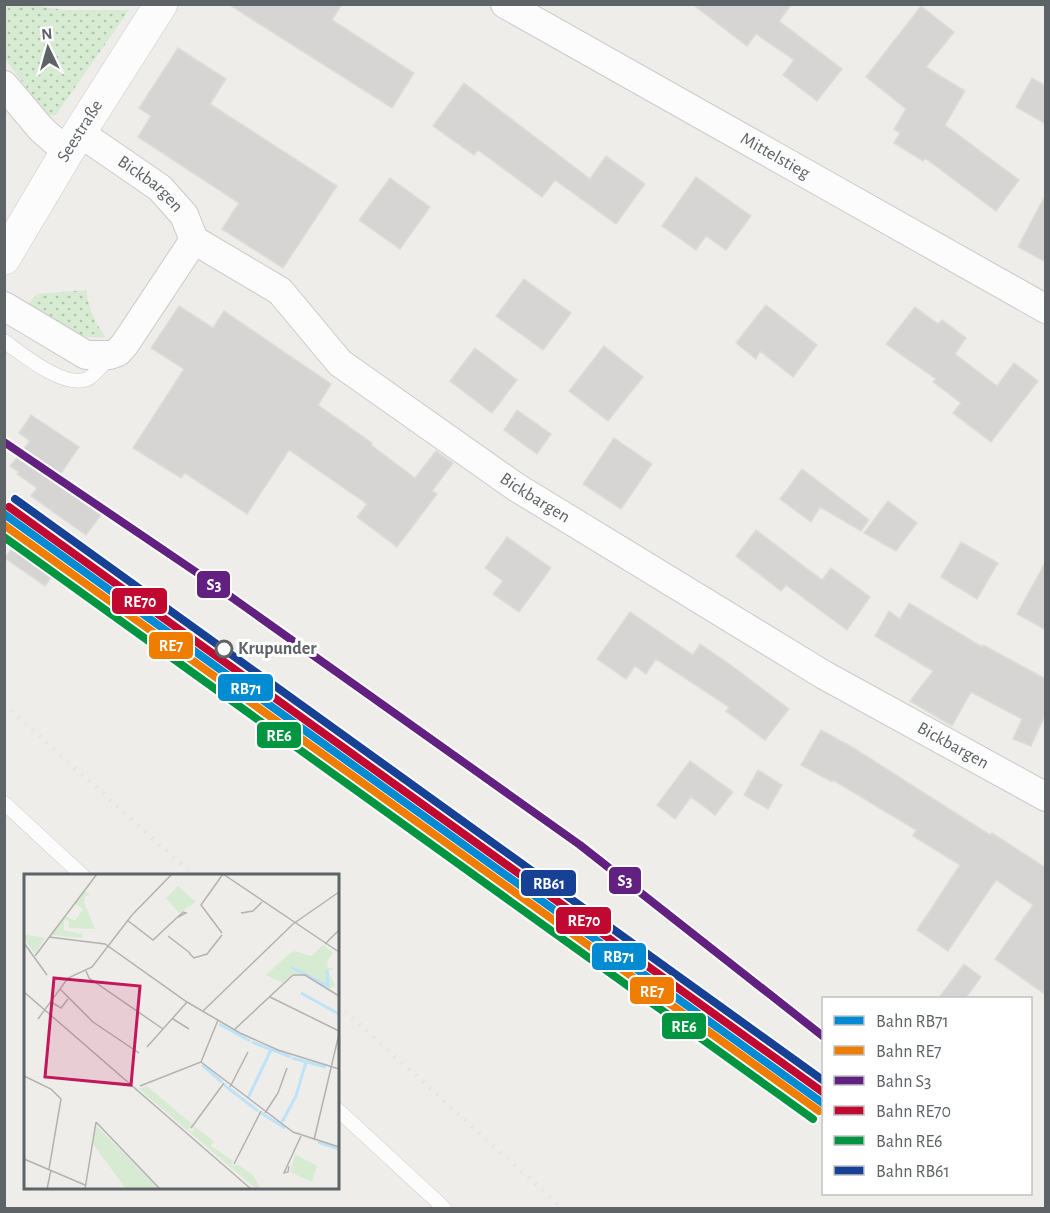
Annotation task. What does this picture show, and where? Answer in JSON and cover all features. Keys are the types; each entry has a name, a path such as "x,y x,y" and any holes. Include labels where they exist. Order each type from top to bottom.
{"street":[{"name":"Seestraße","path":"4,258 161,4"},
{"name":"Mittelstieg","path":"505,4 1046,309"},
{"name":"Bickbargen","path":"4,85 41,129 74,143 160,188 184,215 194,240 280,291 340,363 516,487 824,675 1046,797"},
{"path":"4,306 86,355 99,357 110,355 118,352 125,345 194,240"}],"lane":[{"path":"4,341 50,373 79,381 88,379 110,355"},
{"path":"4,803 81,874"},
{"path":"339,1111 444,1209"}],"green space":[{"path":"5,5 35,5 63,10 129,10 56,115 47,115 5,59"},
{"path":"86,290 93,315 106,337 74,333 28,304 37,294"}],"building":[{"path":"228,4 342,4 332,20 414,73 392,108"},
{"path":"692,4 792,4 779,21 842,69 817,101 783,75 794,60 756,34 747,46"},
{"path":"921,6 954,32 926,67 965,91 945,125 1019,180 996,211 925,158 923,161 894,143 900,133 894,129 906,109 866,77"},
{"path":"178,48 226,79 210,104 337,186 283,268 222,229 239,203 138,137 151,116 139,108"},
{"path":"1032,78 1046,86 1046,124 1016,107"},
{"path":"464,83 590,179 606,156 645,184 616,224 555,180 542,197 478,150 474,155 433,126"},
{"path":"696,177 751,216 726,250 706,236 696,250 662,226"},
{"path":"390,178 430,207 400,249 359,220"},
{"path":"1046,194 1046,262 1018,247"},
{"path":"524,279 571,313 543,350 496,316"},
{"path":"766,305 817,345 793,377 760,351 756,359 736,343"},
{"path":"179,306 213,328 224,311 331,384 318,405 372,443 371,445 415,478 436,451 453,463 432,491 437,494 397,547 357,517 367,504 289,450 247,514 185,473 181,478 133,448 184,369 151,348"},
{"path":"915,307 938,324 942,320 966,338 955,354 997,386 1014,363 1038,381 991,442 953,413 961,403 933,382 936,379 886,344"},
{"path":"604,346 643,377 608,421 569,391"},
{"path":"475,348 517,380 492,413 450,381"},
{"path":"517,410 551,434 537,454 504,430"},
{"path":"31,415 79,447 55,482 101,515 86,535 31,496 37,488 10,466 30,441 19,433"},
{"path":"614,438 652,464 621,509 583,484"},
{"path":"802,469 869,520 861,531 820,507 811,522 780,499"},
{"path":"888,501 917,523 896,551 864,533"},
{"path":"756,530 822,580 831,568 870,597 847,630 786,585 781,591 736,556"},
{"path":"507,537 551,568 519,612 493,594 503,581 485,568"},
{"path":"17,541 57,569 45,586 5,558"},
{"path":"961,542 998,563 977,599 941,577"},
{"path":"1046,561 1046,630 1017,614"},
{"path":"909,603 982,647 983,645 1046,679 1046,713 1031,746 1013,739 1022,719 971,692 952,726 910,701 933,671 875,636 889,611 900,619"},
{"path":"630,612 693,655 700,644 789,709 765,740 726,711 729,707 656,659 646,674 635,666 626,679 597,659"},
{"path":"821,730 1046,868 1046,995 995,959 1033,905 996,880 948,951 917,930 960,865 913,836 916,830 833,780 832,782 801,765"},
{"path":"690,761 733,792 715,815 691,797 675,819 657,805"},
{"path":"758,770 782,785 768,809 744,795"},
{"path":"964,964 981,977 966,997 939,997"}],"railway":[{"path":"4,704 192,874"},
{"path":"339,1006 562,1208"}],"rail line":[{"name":"S3","path":"4,442 196,572 580,845 822,1035"},
{"name":"RB61","path":"15,499 822,1080"},
{"name":"RE70","path":"9,507 822,1092"},
{"name":"RB71","path":"4,514 822,1103"},
{"name":"RE7","path":"4,525 819,1111"},
{"name":"RE6","path":"4,537 813,1119"}],"place":[{"name":"Krupunder","path":"224,649"}]}
